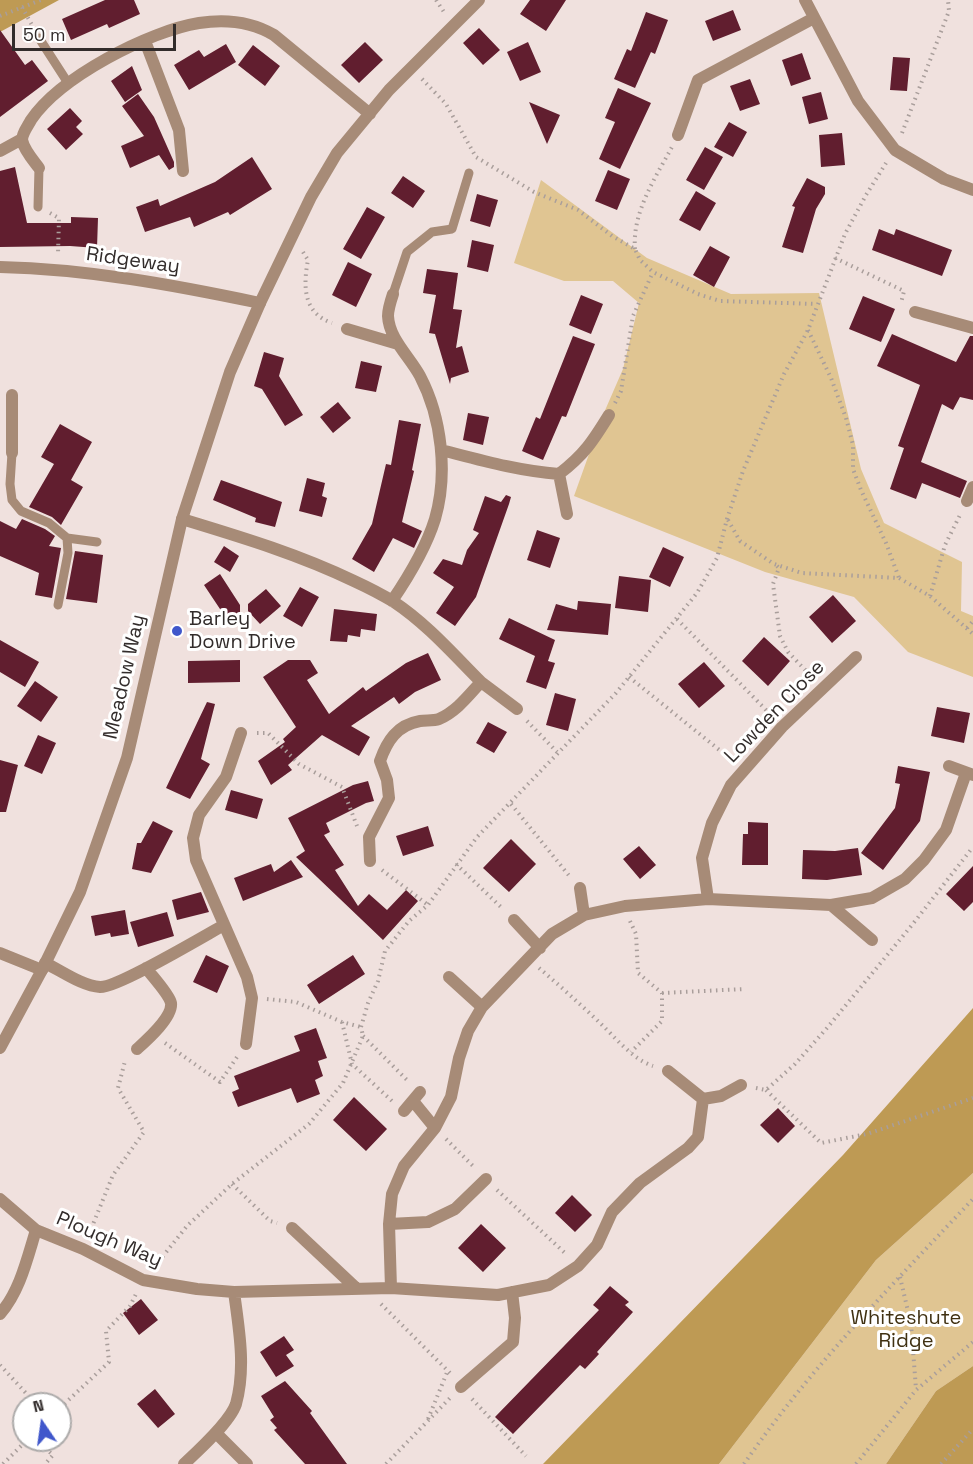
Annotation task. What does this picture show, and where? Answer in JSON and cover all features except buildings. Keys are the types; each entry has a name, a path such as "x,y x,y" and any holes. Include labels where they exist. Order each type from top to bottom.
{"street":[{"name":"Meadow Way","path":"0,1048 44,967 80,892 127,758 182,519 230,372 260,303 311,197 337,153 411,67 479,0"},
{"path":"805,0 858,101 895,150 944,179 973,190"},
{"path":"678,135 698,80 814,18"},
{"path":"39,168 25,148 22,139 36,112 54,94 68,83 123,51 171,31 199,24 224,22 249,24 262,28 274,35 370,114"},
{"path":"145,41 178,130 183,171"},
{"path":"0,151 22,139"},
{"name":"Ridgeway","path":"0,267 58,270 186,287 260,303"},
{"path":"392,601 411,572 434,520 440,485 441,450 435,409 420,375 390,327 388,314 393,294"},
{"path":"915,312 973,328"},
{"path":"347,328 399,344"},
{"path":"12,395 6,427 12,453"},
{"path":"441,450 530,472 559,474 578,459 596,437 609,414"},
{"path":"559,474 567,514"},
{"path":"967,501 973,487"},
{"path":"182,519 283,550 332,570 392,601 431,631 481,682 517,709"},
{"name":"Lowden Close","path":"708,899 702,858 712,823 731,785 782,727 856,657"},
{"path":"370,861 369,837 389,798 387,780 380,762 386,744 398,729 418,721 437,719 459,707 481,682"},
{"path":"241,733 226,777 199,816 193,838 196,860 247,977 252,998 246,1044"},
{"path":"391,1288 389,1224 392,1194 404,1166 435,1128 451,1097 459,1058 468,1031 482,1007 552,934 584,915 625,906 708,899 831,905 872,898 904,879 924,860 946,830 970,774 949,766"},
{"path":"580,888 584,915"},
{"path":"831,905 872,940"},
{"path":"514,920 540,948"},
{"path":"0,953 103,988 146,968 224,925"},
{"path":"137,1049 154,1034 170,1012 172,1004 146,968"},
{"path":"449,977 482,1007"},
{"path":"668,1071 703,1099 721,1096 741,1085"},
{"path":"404,1111 416,1097 435,1128"},
{"name":"Plough Way","path":"0,1199 36,1230 83,1249 143,1280 197,1290 234,1292 391,1288 498,1295 549,1285 578,1266 597,1245 612,1212 640,1183 688,1148 698,1137 703,1099"},
{"path":"389,1224 428,1222 455,1209 486,1179"},
{"path":"292,1228 361,1289"},
{"path":"0,1314 9,1304 23,1273 36,1230"},
{"path":"184,1464 216,1433 235,1406 241,1365 240,1332 234,1292"},
{"path":"460,1387 513,1342 515,1318 512,1292"},
{"path":"216,1433 247,1464"}],"lane":[{"path":"39,38 68,83"},
{"path":"38,207 39,168"},
{"path":"393,294 407,252 432,232 452,229 469,173"},
{"path":"12,453 10,484 12,500 21,511 49,523 67,538 97,542"},
{"path":"58,605 68,553 67,538"}],"path":[{"path":"0,16 41,0"},
{"path":"416,1097 363,1036 361,1027 378,981 385,951 409,921 428,905 477,837 511,804 629,677 697,593 717,558 743,471 784,374 808,330 835,258 866,195 895,150 949,11 948,0"},
{"path":"22,7 39,38"},
{"path":"411,67 446,104 476,157 534,192 578,210 612,236 635,249"},
{"path":"678,135 638,218 634,236 635,249 640,260 653,272 720,302 817,304"},
{"path":"38,207 59,218 58,270"},
{"path":"293,233 308,261 305,291 309,304 317,315 327,322 347,328"},
{"path":"835,258 904,291 900,305 915,312"},
{"path":"609,414 621,391 633,316 653,272"},
{"path":"808,330 831,378 846,418 853,445 853,469 899,578"},
{"path":"930,596 945,545 967,501"},
{"path":"727,519 740,541 779,568 773,584 780,636 788,652 823,688"},
{"path":"774,564 802,573 899,578 930,596 973,634"},
{"path":"677,619 782,727"},
{"path":"967,628 973,621"},
{"path":"629,677 744,770"},
{"path":"517,709 557,752"},
{"path":"241,733 268,733 299,764 342,787 357,826 369,837"},
{"path":"511,804 580,888"},
{"path":"766,1090 795,1064 827,1028 973,847"},
{"path":"370,861 428,905"},
{"path":"456,864 514,920"},
{"path":"625,906 636,934 638,973 662,993 745,989"},
{"path":"528,959 644,1063 668,1071"},
{"path":"631,1052 662,1021 662,993"},
{"path":"252,998 296,1002 342,1022 361,1027"},
{"path":"342,1022 352,1064 404,1111"},
{"path":"154,1034 220,1082 246,1044"},
{"path":"72,1397 109,1362 106,1331 130,1306 143,1280 187,1226 232,1184 309,1124 343,1083 363,1036"},
{"path":"83,1249 113,1175 144,1132 118,1088 125,1061 137,1049"},
{"path":"741,1085 766,1090 821,1143 867,1134 973,1098"},
{"path":"435,1128 578,1266"},
{"path":"232,1184 270,1221 292,1228"},
{"path":"744,1464 766,1432 834,1350 973,1199"},
{"path":"900,1277 911,1324 916,1390"},
{"path":"361,1289 448,1369 460,1387 526,1456"},
{"path":"856,1464 916,1390 973,1342"},
{"path":"0,1365 25,1392"},
{"path":"427,1422 448,1369"},
{"path":"386,1464 460,1387"},
{"path":"940,1464 973,1429"},
{"path":"3,1464 15,1452"},
{"path":"45,1464 53,1455 50,1452"}],"green space":[{"path":"541,180 647,258 731,294 819,293 861,469 884,523 962,562 961,611 973,616 973,677 908,652 854,597 765,572 574,496 603,415 623,369 639,303 613,281 564,281 514,263"},
{"name":"Whiteshute Ridge","path":"973,1173 973,1366 936,1391 886,1464 719,1464 876,1260"}],"shaded area":[{"path":"0,0 59,0 0,32"},
{"path":"973,1008 973,1173 876,1260 719,1464 543,1464 843,1155"},
{"path":"973,1366 973,1464 886,1464 936,1391"}],"place":[{"name":"Barley Down Drive","path":"177,631"}]}
